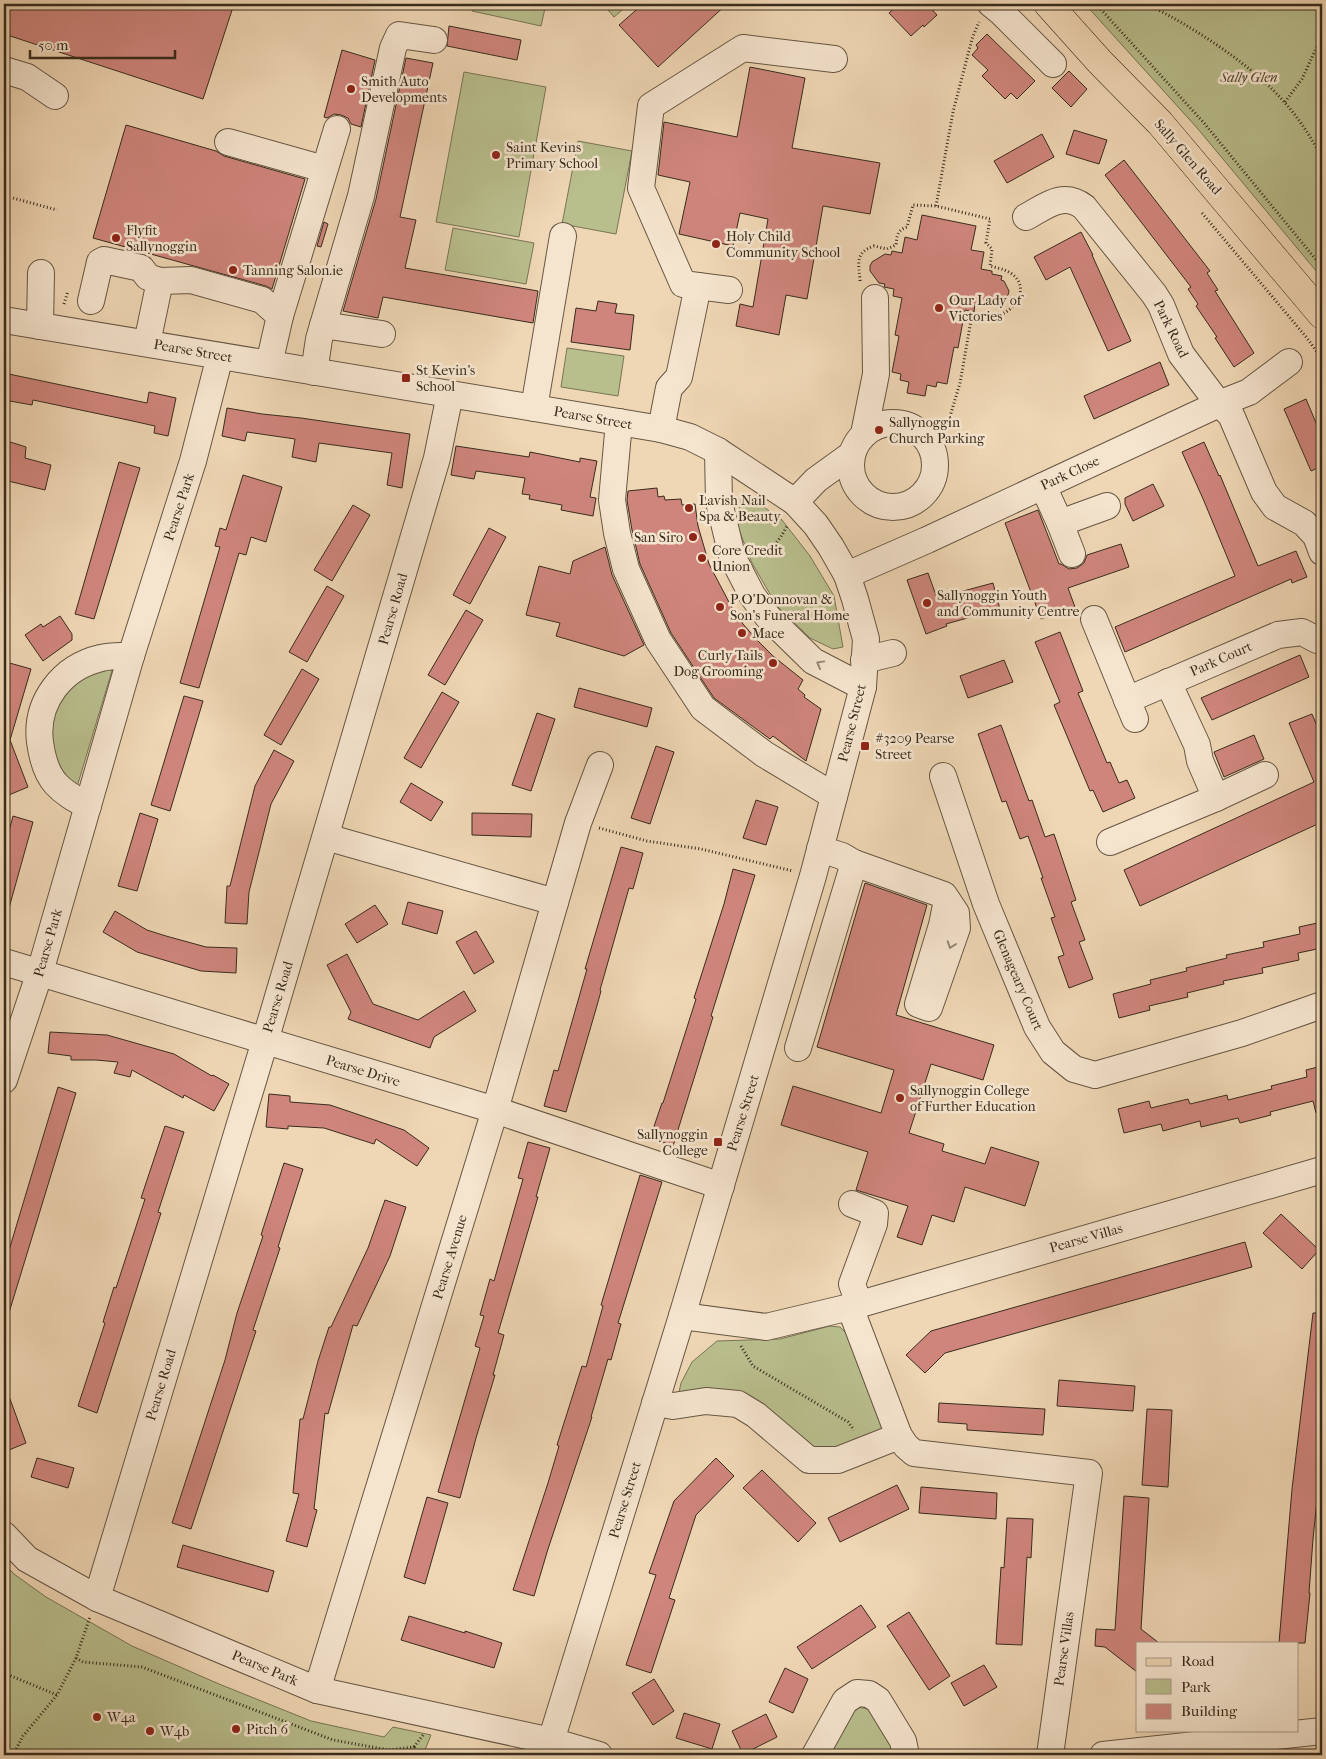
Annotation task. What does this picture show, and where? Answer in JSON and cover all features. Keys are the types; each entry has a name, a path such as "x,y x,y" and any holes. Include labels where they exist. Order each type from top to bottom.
{"main road":[{"name":"Sally Glen Road","path":"1048,4 1100,62 1160,123 1322,315"}],"street":[{"path":"987,10 1002,12 1053,64"},
{"path":"314,372 319,339 361,196 394,48 399,34 434,40"},
{"path":"729,290 683,284 641,188 652,106 743,48 834,59"},
{"path":"4,70 27,77 55,96"},
{"path":"269,364 280,316 337,129"},
{"path":"228,142 324,169"},
{"name":"Park Road","path":"1026,217 1058,200 1068,199 1076,201 1084,207 1154,294 1161,305 1181,354 1231,415 1264,492 1275,506 1304,523 1316,536 1322,552"},
{"path":"534,408 563,236"},
{"path":"91,301 100,262 104,260 141,268 148,277 160,281 192,280 262,300 280,316"},
{"path":"40,273 40,326"},
{"path":"147,343 160,281"},
{"path":"661,429 669,388 679,377 698,286"},
{"path":"800,507 816,480 858,444 874,428 885,424 896,423 906,425 924,437 934,456 933,477 929,487 914,501 904,506 893,507 878,504 864,495 853,477 851,465 858,444 876,374 875,298"},
{"name":"Pearse Street","path":"4,320 661,429 690,438 718,451 800,507 832,547 847,575 866,639 863,687 813,876 682,1316 552,1742"},
{"path":"323,325 382,334"},
{"name":"Pearse Park","path":"4,1080 40,972 131,656 193,461 220,356"},
{"name":"Park Close","path":"847,575 927,540 1221,403 1249,392 1289,362"},
{"name":"Pearse Road","path":"96,1598 326,837 437,458 450,394"},
{"path":"619,422 612,500 617,533 626,569 658,640 703,708 764,754 834,796"},
{"path":"718,451 719,502 732,556 752,595 768,617 812,661 863,687"},
{"path":"1042,486 1060,523 1072,554"},
{"path":"914,501 917,519 927,540"},
{"path":"1060,523 1107,506"},
{"name":"Park Court","path":"1094,619 1131,710 1168,682 1278,635 1302,632 1320,640"},
{"path":"864,660 893,653"},
{"path":"88,806 57,786 49,774 41,750 39,734 42,709 47,697 56,685 78,667 100,658 131,656"},
{"path":"1168,682 1197,745 1200,761 1216,798"},
{"name":"Pearse Avenue","path":"317,1690 495,1110 578,823 600,765"},
{"path":"1110,842 1216,798 1265,775"},
{"name":"Glenageary Court","path":"943,776 986,904 1037,1027 1053,1052 1074,1069 1095,1075 1242,1033 1322,1004"},
{"path":"326,837 555,902"},
{"path":"820,849 944,895 947,900"},
{"path":"798,1048 854,863"},
{"name":"Pearse Drive","path":"4,962 495,1110 721,1186"},
{"name":"Pearse Villas","path":"682,1316 766,1327 854,1306 1322,1170"},
{"path":"850,1210 874,1224 852,1284 854,1306"},
{"name":"Pearse Villas","path":"854,1306 899,1436 914,1453 1089,1473 1050,1755"},
{"path":"654,1404 673,1406 706,1402 738,1404 756,1415 809,1460 838,1460 899,1436"},
{"name":"Pearse Park","path":"4,1535 27,1559 96,1598 317,1690 552,1742"},
{"path":"815,1755 845,1701 857,1693 870,1694 878,1700 903,1741 906,1755"},
{"path":"1102,1755 1322,1732"},
{"path":"552,1742 599,1755"}],"path":[{"path":"1096,4 1204,123 1322,267"},
{"path":"1148,4 1217,45 1264,82 1285,102 1322,158"},
{"path":"1285,102 1302,79 1319,42 1317,4"},
{"path":"936,206 960,84 972,39 987,10"},
{"path":"13,198 58,210"},
{"path":"875,298 860,283 859,258 862,252 874,246 887,249 896,245 898,232 902,228 907,227 913,205 936,206 990,219 986,243 992,249 990,266 1006,270 1017,280 1021,292 1017,303 1004,313 995,316 972,315 960,383 935,466"},
{"path":"1197,206 1298,327 1315,349 1317,356 1322,359"},
{"path":"736,564 771,548 778,542 788,523 800,507"},
{"path":"578,823 647,841 701,849 813,876"},
{"path":"739,1324 739,1343 753,1366 848,1422 867,1450"},
{"path":"13,1755 24,1736 57,1695 76,1658 96,1598"},
{"path":"76,1658 83,1662 142,1667 333,1740 389,1750 414,1747 411,1755"},
{"path":"4,1673 57,1695"}],"green space":[{"path":"474,4 546,4 541,26 472,11"},
{"path":"603,4 629,4 614,17"},
{"name":"Sally Glen","path":"1085,4 1322,4 1322,278 1198,129"},
{"path":"464,72 546,87 519,237 436,222"},
{"path":"578,141 632,151 616,234 562,224"},
{"path":"453,228 534,243 526,284 445,270"},
{"path":"567,348 624,356 618,396 561,387"},
{"path":"741,499 761,505 782,520 810,556 834,596 843,647 833,649 810,638 777,606 752,563 737,525"},
{"path":"114,664 76,790 50,755 54,706 67,685"},
{"path":"830,1326 840,1327 846,1333 886,1426 881,1435 815,1454 756,1406 678,1397 681,1383 692,1362 717,1341 780,1339"},
{"path":"4,1563 14,1574 46,1597 132,1646 311,1721 384,1737 393,1727 431,1735 423,1755 4,1755"},
{"path":"857,1707 869,1709 898,1752 870,1755 821,1755 845,1717"}],"building":[{"path":"4,4 234,4 203,99 4,34"},
{"path":"643,4 727,4 658,67 619,25"},
{"path":"899,4 927,4 937,15 911,36 889,13"},
{"path":"449,26 521,40 517,60 447,46"},
{"path":"987,34 1035,81 1017,99 1011,93 1005,99 982,76 988,70 972,55 978,48 976,45"},
{"name":"Smith Auto Developments","path":"342,50 375,60 361,127 351,124 348,118 341,115 334,114 327,118 324,117"},
{"path":"406,58 433,63 400,217 416,220 405,268 538,291 533,323 383,297 378,318 343,311 376,199"},
{"path":"750,67 805,78 792,148 880,163 870,214 823,206 807,299 786,295 779,335 736,326 740,304 753,307 768,219 740,213 733,246 679,234 690,182 658,175 664,122 737,137"},
{"path":"1069,71 1087,89 1071,107 1052,88"},
{"path":"126,125 305,179 272,289 93,238"},
{"path":"1074,130 1107,140 1099,164 1066,154"},
{"path":"1042,134 1054,157 1007,183 994,161"},
{"path":"1124,160 1210,271 1207,273 1218,290 1215,291 1254,353 1234,367 1196,306 1198,304 1188,289 1191,287 1105,175"},
{"name":"Our Lady of Victories","path":"922,215 976,226 971,250 984,252 981,269 992,271 992,274 1002,276 1001,280 1004,281 1009,291 1008,295 1000,303 997,302 997,306 975,304 974,312 965,310 958,348 954,347 947,384 937,382 936,387 927,385 925,396 907,393 909,382 900,380 901,374 892,372 899,336 895,335 902,298 893,296 894,289 884,287 885,284 879,283 870,271 872,262 885,254 891,255 892,251 902,253 905,237 917,240"},
{"path":"324,222 328,224 321,247 317,246"},
{"path":"1081,232 1131,341 1108,351 1070,267 1046,280 1034,257"},
{"path":"598,301 617,304 615,313 634,315 630,350 571,342 576,308 596,311"},
{"path":"1160,362 1169,385 1094,419 1084,396"},
{"path":"4,373 147,403 149,392 176,398 168,436 154,433 155,426 128,420 33,400 32,405 4,400"},
{"path":"1306,399 1322,437 1322,466 1311,471 1284,409"},
{"path":"227,408 410,434 402,488 387,485 392,453 319,443 316,462 292,457 295,439 247,432 245,441 222,436"},
{"path":"4,440 26,447 25,458 51,465 45,490 4,480"},
{"path":"1204,442 1258,566 1296,551 1307,577 1292,583 1291,579 1125,652 1115,627 1235,576 1182,452"},
{"path":"456,446 529,457 530,452 580,462 580,458 597,461 590,497 596,498 593,516 561,510 562,505 529,499 530,495 522,494 525,478 476,471 474,479 451,475"},
{"path":"119,462 140,468 94,619 75,614"},
{"path":"243,475 282,487 266,542 251,537 246,555 239,553 199,688 180,683 220,547 215,546 220,528 226,530"},
{"path":"1153,484 1164,506 1133,521 1125,504 1125,498"},
{"path":"657,488 658,497 664,496 665,500 681,499 682,505 695,504 698,526 709,564 731,606 757,640 773,656 803,680 798,689 805,695 804,697 821,709 806,761 773,736 770,739 714,698 671,633 640,564 627,500 628,491"},
{"path":"353,505 370,515 332,581 314,570"},
{"path":"1038,510 1059,564 1069,569 1077,568 1084,563 1087,555 1121,544 1129,567 1068,588 1075,607 1041,619 1005,523"},
{"path":"489,528 506,537 470,604 453,595"},
{"path":"605,547 612,575 644,645 624,656 556,636 560,623 526,615 539,566 570,574 573,561"},
{"path":"928,573 937,598 993,583 1000,609 946,624 947,626 926,634 907,580"},
{"path":"327,586 344,596 307,662 289,652"},
{"path":"466,610 483,620 445,685 428,675"},
{"path":"60,616 72,634 72,640 43,661 25,635 41,624 43,627"},
{"path":"1060,632 1083,691 1078,693 1107,763 1110,762 1119,783 1127,780 1135,798 1103,812 1093,790 1090,791 1054,705 1060,702 1035,642"},
{"path":"1300,655 1309,677 1212,720 1201,698"},
{"path":"1004,660 1013,682 968,698 960,676"},
{"path":"6,662 31,669 10,740 28,787 4,797 4,671"},
{"path":"302,669 319,679 281,745 264,735"},
{"path":"579,688 652,708 647,727 574,707"},
{"path":"442,692 459,702 421,768 404,758"},
{"path":"184,696 203,701 170,811 151,805"},
{"path":"537,713 555,719 531,791 512,785"},
{"path":"1312,714 1322,738 1322,822 1140,906 1124,870 1314,782 1289,723"},
{"path":"1001,725 1029,801 1032,800 1045,837 1054,834 1076,900 1071,902 1085,940 1079,942 1093,979 1069,988 1058,957 1064,955 1051,918 1055,917 1036,858 1028,836 1020,839 1006,801 1002,802 978,734"},
{"path":"1254,735 1264,759 1224,777 1214,752"},
{"path":"656,746 674,752 650,824 631,818"},
{"path":"274,750 294,761 271,804 249,892 247,924 225,923 227,886 230,886 255,786"},
{"path":"411,783 443,802 431,821 400,802"},
{"path":"756,800 778,807 766,845 743,838"},
{"path":"140,813 158,819 137,891 118,886"},
{"path":"472,813 532,814 531,837 472,835"},
{"path":"13,816 33,822 9,908 4,907 4,850"},
{"path":"621,847 643,853 633,889 629,888 566,1112 544,1106 554,1070 558,1071 587,969 585,969"},
{"path":"733,869 755,875 673,1146 650,1138 696,999 694,998 724,904"},
{"path":"865,883 927,905 896,1015 994,1045 983,1080 931,1064 909,1133 944,1144 942,1151 985,1164 991,1147 1039,1162 1025,1206 965,1187 954,1222 932,1215 922,1245 897,1237 908,1206 856,1190 868,1152 781,1125 793,1086 881,1113 894,1070 817,1047"},
{"path":"408,902 443,911 437,934 402,924"},
{"path":"375,905 388,924 357,943 345,924"},
{"path":"115,911 147,930 166,936 206,947 237,948 236,973 201,971 137,952 103,932"},
{"path":"1322,922 1322,948 1298,953 1299,960 1262,968 1263,973 1223,981 1224,984 1187,993 1188,997 1149,1006 1150,1010 1119,1018 1113,994 1151,984 1150,980 1187,971 1186,968 1227,958 1226,955 1264,947 1263,942 1300,934 1299,927"},
{"path":"476,931 494,962 474,974 456,942"},
{"path":"347,954 373,1004 418,1020 464,991 476,1011 434,1037 430,1048 348,1019 351,1012 327,965"},
{"path":"50,1032 107,1035 174,1054 229,1084 214,1111 184,1095 183,1098 132,1070 130,1077 114,1073 118,1062 71,1060 71,1056 48,1053"},
{"path":"1322,1066 1322,1113 1316,1113 1313,1101 1270,1112 1271,1115 1240,1123 1238,1118 1201,1127 1200,1121 1163,1131 1161,1124 1124,1133 1118,1109 1149,1101 1151,1108 1188,1099 1190,1104 1227,1095 1228,1100 1272,1089 1271,1086 1307,1077 1306,1070"},
{"path":"58,1087 76,1093 8,1316 4,1316 4,1267"},
{"path":"269,1094 290,1096 290,1102 330,1105 404,1130 429,1148 417,1166 376,1139 374,1144 324,1128 288,1126 288,1129 266,1127"},
{"path":"165,1126 184,1132 158,1212 161,1213 97,1413 78,1406 105,1323 103,1322 114,1287 116,1288 145,1199 141,1198"},
{"path":"528,1142 550,1148 536,1197 538,1197 498,1333 504,1335 493,1375 495,1375 460,1498 438,1492 480,1348 475,1346 484,1316 480,1315 490,1279 494,1281 523,1179 518,1178"},
{"path":"284,1163 303,1169 253,1330 256,1331 191,1529 172,1523 225,1360 237,1313 263,1236 261,1235"},
{"path":"640,1175 662,1182 618,1323 621,1324 611,1360 608,1359 592,1417 534,1596 513,1590 548,1483 559,1446 557,1445 582,1366 586,1367 603,1306 601,1305"},
{"path":"385,1200 406,1207 390,1256 357,1326 353,1325 328,1414 325,1413 314,1509 317,1510 307,1547 286,1541 299,1494 293,1493 300,1419 303,1419 329,1327 331,1327 368,1248"},
{"path":"1281,1214 1319,1250 1302,1269 1263,1233"},
{"path":"1245,1242 1252,1267 945,1353 925,1373 906,1355 931,1331"},
{"path":"1313,1313 1322,1313 1322,1452 1305,1643 1279,1642 1292,1489"},
{"path":"1059,1380 1135,1386 1133,1411 1057,1406"},
{"path":"6,1388 26,1443 4,1452 4,1389"},
{"path":"939,1403 1045,1409 1043,1435 967,1430 967,1424 938,1422"},
{"path":"1147,1409 1172,1410 1168,1487 1142,1485"},
{"path":"37,1458 74,1468 68,1488 31,1477"},
{"path":"716,1458 734,1476 696,1515 669,1598 675,1600 651,1673 626,1665 656,1575 649,1573 674,1501"},
{"path":"762,1470 816,1523 798,1542 743,1488"},
{"path":"897,1485 909,1509 840,1542 828,1518"},
{"path":"921,1487 997,1493 996,1519 919,1513"},
{"path":"1124,1496 1149,1498 1141,1629 1158,1642 1136,1642 1136,1671 1105,1647 1095,1646 1096,1629 1115,1630"},
{"path":"427,1497 448,1503 425,1584 404,1577"},
{"path":"1007,1518 1033,1519 1031,1558 1027,1557 1022,1645 996,1644 1001,1567 1004,1568"},
{"path":"183,1545 274,1571 268,1592 177,1567"},
{"path":"861,1605 876,1627 812,1669 797,1647"},
{"path":"909,1612 950,1676 929,1690 887,1626"},
{"path":"409,1616 502,1643 494,1668 401,1640"},
{"path":"984,1665 997,1687 964,1706 951,1683"},
{"path":"785,1668 808,1679 793,1713 769,1702"},
{"path":"654,1679 674,1711 653,1725 632,1693"},
{"path":"684,1713 720,1724 712,1749 676,1738"},
{"path":"766,1714 777,1737 743,1754 732,1731"}],"place":[{"name":"Smith Auto Developments","path":"351,89"},
{"name":"Saint Kevins Primary School","path":"496,155"},
{"name":"Flyfit Sallynoggin","path":"116,238"},
{"name":"Holy Child Community School","path":"716,244"},
{"name":"Tanning Salon.ie","path":"233,270"},
{"name":"Our Lady of Victories","path":"939,308"},
{"name":"St Kevin's School","path":"406,378"},
{"name":"Sallynoggin Church Parking","path":"879,430"},
{"name":"Lavish Nail Spa & Beauty","path":"689,508"},
{"name":"San Siro","path":"693,537"},
{"name":"Core Credit Union","path":"702,558"},
{"name":"Sallynoggin Youth and Community Centre","path":"927,603"},
{"name":"P O'Donnovan & Son's Funeral Home","path":"720,607"},
{"name":"Mace","path":"742,633"},
{"name":"Curly Tails Dog Grooming","path":"773,663"},
{"name":"#3209 Pearse Street","path":"865,746"},
{"name":"Sallynoggin College of Further Education","path":"900,1098"},
{"name":"Sallynoggin College","path":"718,1142"},
{"name":"W4a","path":"97,1717"},
{"name":"Pitch 6","path":"236,1729"},
{"name":"W4b","path":"150,1731"}]}
